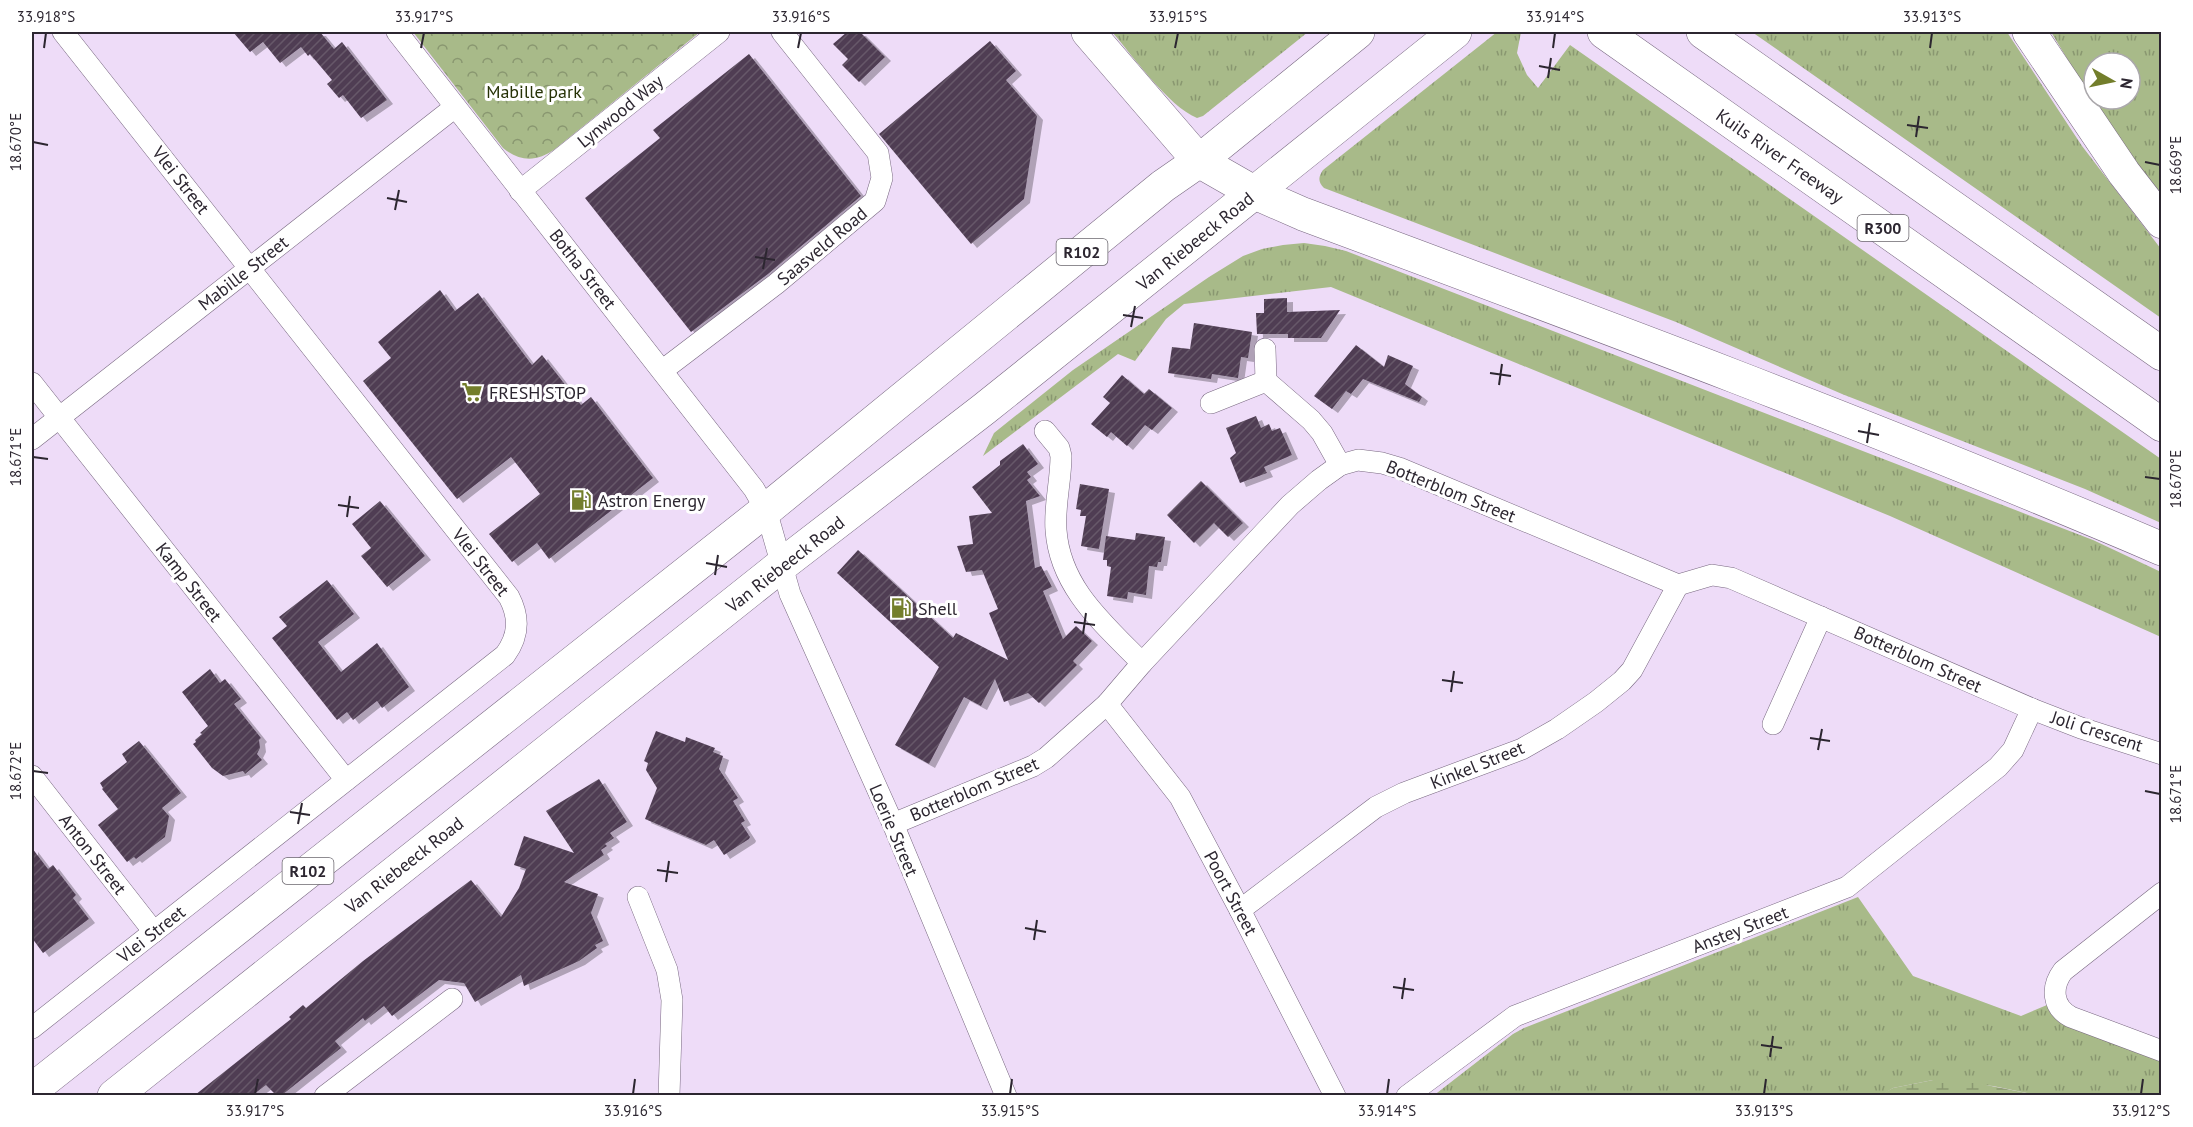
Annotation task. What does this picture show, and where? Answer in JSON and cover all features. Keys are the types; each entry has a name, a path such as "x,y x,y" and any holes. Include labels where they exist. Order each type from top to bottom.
{"main road":[{"path":"1088,32 1199,160 1256,193 1303,214 1741,378 2030,492 2162,549"},
{"name":"R102","path":"32,1090 765,510 1163,186 1199,160 1358,32"},
{"name":"Van Riebeeck Road","path":"114,1095 783,564 984,409 1455,32"},
{"name":"Kuils River Freeway","path":"1604,32 2162,425"},
{"path":"1703,32 2162,354"},
{"path":"2029,32 2124,173 2162,222"},
{"path":"88,1095 105,1085 142,1072"}],"street":[{"name":"Vlei Street","path":"32,1028 505,655 516,636 517,615 509,597 63,32"},
{"name":"Botha Street","path":"397,32 663,370 754,489 765,510"},
{"name":"Lynwood Way","path":"520,191 719,32"},
{"name":"Saasveld Road","path":"663,370 776,284 875,201 880,190 882,178 878,153 782,32"},
{"name":"Mabille Street","path":"32,439 455,106"},
{"path":"1265,349 1266,381 1311,420 1322,433 1340,465"},
{"path":"1211,403 1266,381"},
{"name":"Kamp Street","path":"32,383 346,780"},
{"path":"1046,430 1059,448 1061,456 1056,531 1067,573 1081,599 1142,663"},
{"name":"Botterblom Street","path":"893,824 1033,766 1046,758 1107,704 1142,663 1290,505 1340,465 1358,460 1399,468 1678,585 1712,575 1731,578 2032,709"},
{"name":"Loerie Street","path":"765,510 783,564 790,594 893,824 1006,1095"},
{"name":"Kinkel Street","path":"1240,910 1388,801 1522,749 1557,729 1596,702 1632,670 1678,585"},
{"path":"1773,724 1821,617"},
{"name":"Poort Street","path":"1107,704 1180,797 1335,1095"},
{"name":"Joli Crescent","path":"2032,709 2081,728 2162,754"},
{"name":"Anstey Street","path":"1407,1095 1515,1017 1847,887 1998,767 2013,750 2032,709"},
{"name":"Anton Street","path":"32,776 154,932"},
{"path":"2162,893 2063,971 2058,978 2055,995 2062,1011 2071,1017 2162,1051"},
{"path":"638,897 667,970 672,1000 669,1095"},
{"path":"325,1095 452,999"}],"green space":[{"name":"Mabille park","path":"413,32 700,32 555,149 542,156 529,159 516,156 503,148"},
{"path":"1112,32 1308,32 1203,116 1197,118 1174,103 1163,92"},
{"path":"1497,32 1521,32 1517,53 1527,75 1538,88 1570,45 2161,459 2161,523 2085,489 1842,394 1676,322 1322,186 1319,179 1323,170"},
{"path":"1752,32 2007,32 2082,146 2161,249 2161,318"},
{"path":"2051,32 2161,32 2161,198 2099,111 2142,111 2142,51 2082,51 2082,83"},
{"path":"1304,243 1346,251 2093,540 2161,572 2161,637 1890,516 1331,287 1184,304 1166,319 1135,361 1118,354 983,456 994,433 1073,370 1209,277 1243,256 1262,249"},
{"path":"1858,897 1913,976 2021,1016 2047,1005 2069,1027 2162,1062 2161,1096 2036,1095 1993,1086 1933,1080 1893,1088 1880,1096 1433,1096 1524,1028"},
{"path":"1933,1080 1961,1080 2036,1095 1880,1095 1893,1088"}],"building":[{"path":"233,32 320,32 334,49 342,42 387,100 361,118 343,95 339,98 327,84 332,80 301,47 280,63 263,42 250,52"},
{"path":"847,32 860,32 885,57 859,82 842,65 848,59 833,44"},
{"path":"990,41 1016,71 1006,80 1037,116 1024,199 971,244 879,134"},
{"path":"749,54 861,196 768,274 691,332 585,198 660,138 653,130"},
{"name":"FRESH STOP","path":"440,290 455,311 478,293 532,365 542,355 581,405 591,397 653,478 549,559 537,543 512,562 489,534 540,494 511,457 457,499 363,381 391,358 378,342"},
{"path":"1287,298 1287,312 1340,310 1321,338 1288,338 1288,334 1257,334 1256,313 1264,313 1264,299"},
{"path":"1194,323 1252,332 1248,358 1241,357 1238,378 1212,374 1211,379 1168,373 1172,347 1190,349"},
{"path":"1356,345 1384,367 1388,355 1413,366 1405,384 1422,397 1419,402 1363,379 1351,394 1346,391 1332,409 1314,396"},
{"path":"1122,375 1144,394 1149,389 1172,408 1152,430 1145,425 1127,446 1111,432 1107,437 1091,424 1110,403 1103,397"},
{"path":"1256,416 1261,428 1269,424 1272,431 1280,428 1292,455 1264,467 1267,473 1240,483 1230,458 1236,453 1226,428"},
{"path":"1023,444 1038,464 1027,472 1031,477 1027,480 1040,496 1026,501 1035,568 1041,566 1052,587 1043,591 1063,639 1076,626 1092,641 1073,661 1077,665 1039,703 1028,693 1004,702 995,679 981,706 964,697 929,764 895,745 939,667 837,573 858,550 953,638 956,633 1008,660 989,613 998,609 982,570 966,572 957,546 973,544 969,516 992,513 972,487 1000,465 1000,461"},
{"path":"1201,481 1243,523 1228,537 1214,523 1194,543 1167,515"},
{"path":"1080,484 1109,489 1099,549 1081,546 1086,516 1080,516 1081,510 1076,509"},
{"path":"380,501 425,556 387,587 361,556 371,548 352,524"},
{"path":"1136,533 1165,537 1161,562 1158,562 1157,567 1149,566 1146,595 1128,592 1127,599 1107,596 1111,567 1107,566 1107,560 1103,560 1106,536 1135,540"},
{"path":"327,580 354,614 318,642 341,672 377,643 409,687 382,708 377,701 353,720 347,712 337,720 272,638 287,626 279,617"},
{"path":"210,669 220,683 225,679 241,699 234,704 261,738 257,754 262,760 245,774 243,771 223,776 212,768 193,744 208,726 182,692"},
{"path":"656,731 685,742 686,737 715,748 713,752 723,756 719,769 738,798 733,801 745,821 741,823 749,839 724,855 714,840 706,845 645,819 657,788 646,770 648,763 644,761"},
{"path":"139,741 181,793 162,808 169,816 165,837 136,859 134,857 127,862 98,825 118,809 100,783 127,762 122,754"},
{"path":"599,779 627,822 610,833 614,838 601,850 604,855 564,882 598,894 591,913 603,941 595,945 597,948 579,961 524,986 521,975 475,1002 464,983 439,980 392,1016 384,1006 365,1021 363,1018 335,1041 341,1048 282,1095 276,1095 266,1085 253,1095 195,1095 291,1019 289,1017 303,1005 306,1008 363,961 471,880 501,917 519,888 526,869 514,865 524,836 574,853 546,811"},
{"path":"32,848 48,869 53,865 76,895 73,898 89,919 43,953 32,938"}],"place":[{"name":"FRESH STOP","path":"472,392"},
{"name":"Astron Energy","path":"581,500"},
{"name":"Shell","path":"901,608"}]}
